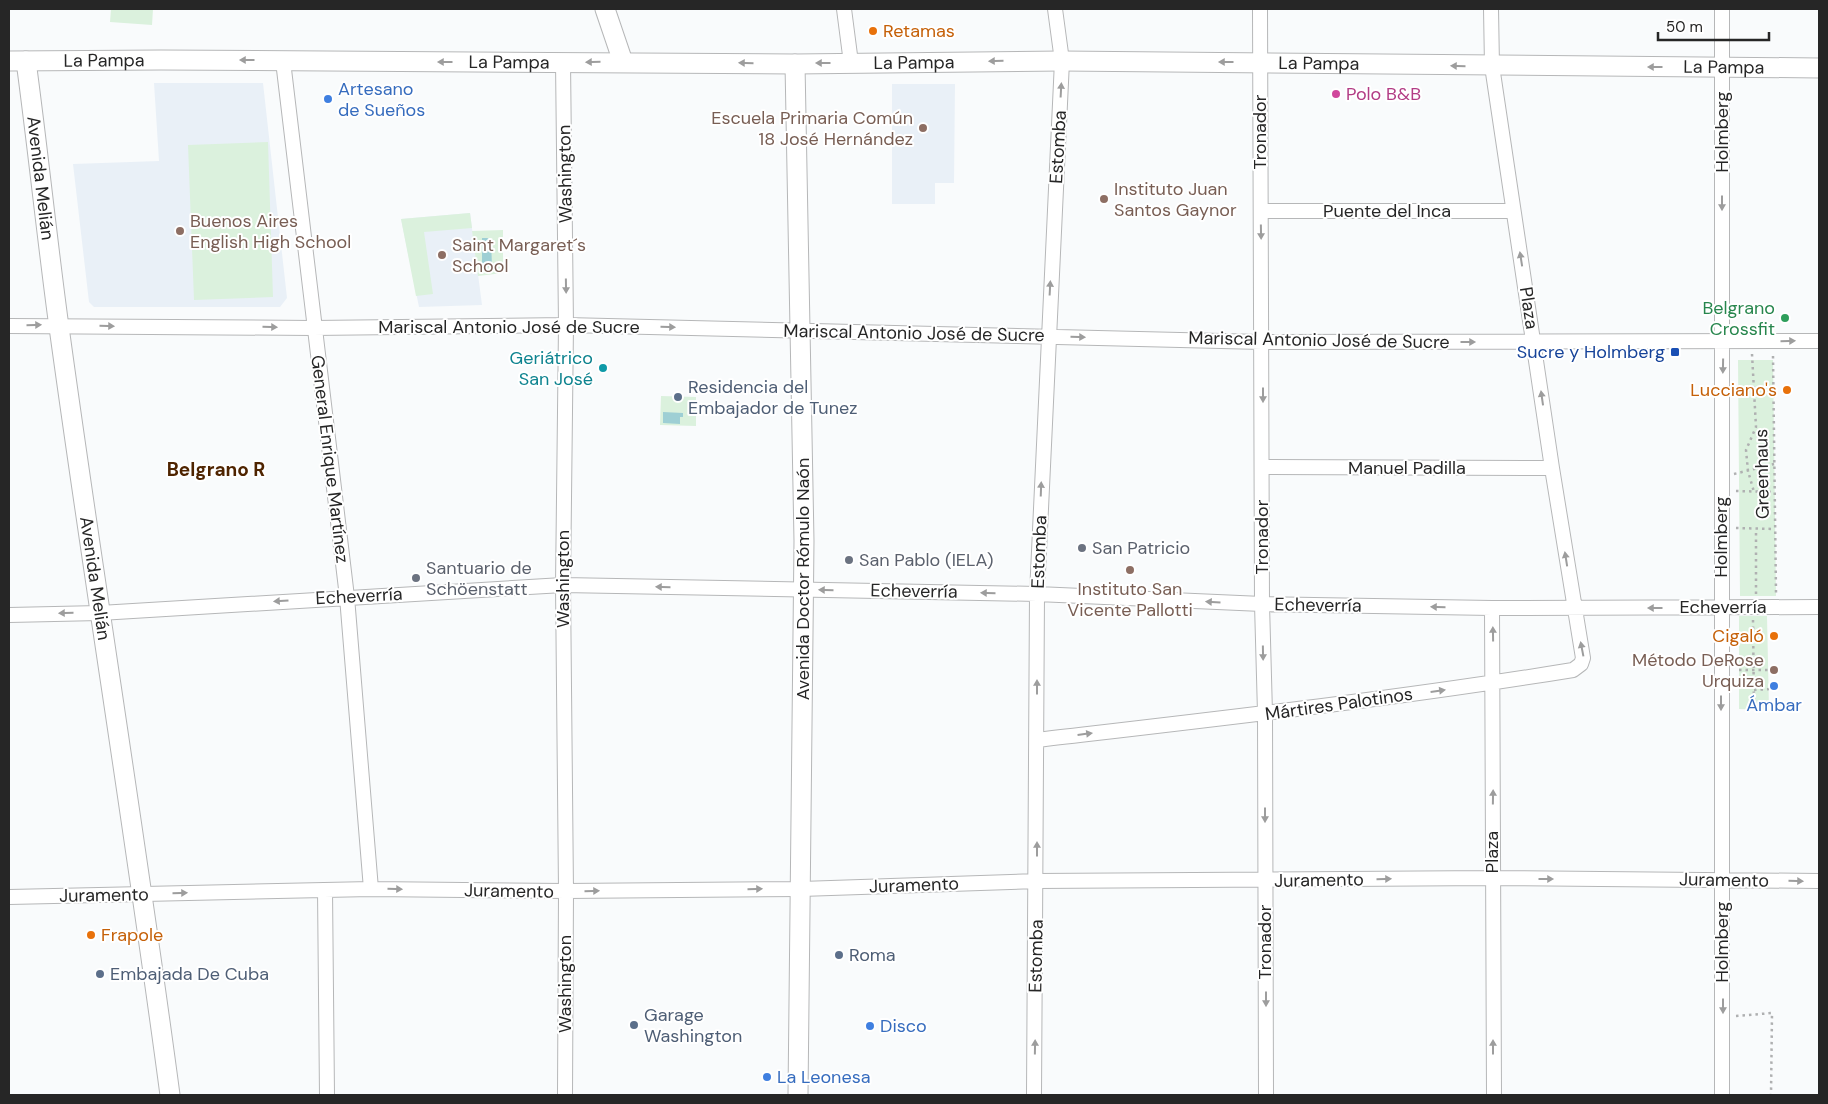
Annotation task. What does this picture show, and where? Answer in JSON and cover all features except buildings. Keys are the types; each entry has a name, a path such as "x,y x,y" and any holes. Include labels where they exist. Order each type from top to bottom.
{"street":[{"path":"605,9 623,62"},
{"path":"844,9 850,63"},
{"name":"Estomba","path":"1034,1095 1037,881 1037,594 1062,61 1055,9"},
{"name":"Tronador","path":"1260,9 1266,1095"},
{"name":"Plaza","path":"1491,9 1492,66 1574,607"},
{"name":"Holmberg","path":"1722,9 1722,1095"},
{"name":"La Pampa","path":"17,62 283,61 795,64 1062,61 1819,68"},
{"name":"General Enrique Martínez","path":"283,61 313,328 347,597 371,889"},
{"name":"Avenida Melián","path":"17,62 59,325 100,613 144,894 170,1095"},
{"name":"Washington","path":"563,62 566,325 562,585 566,892 565,1095"},
{"name":"Avenida Doctor Rómulo Naón","path":"795,64 802,330 804,590 798,1095"},
{"name":"Puente del Inca","path":"1261,211 1514,211"},
{"name":"Mariscal Antonio José de Sucre","path":"9,326 313,328 566,325 1262,342 1819,341"},
{"name":"Manuel Padilla","path":"1263,467 1552,468"},
{"name":"Echeverría","path":"9,615 100,613 562,585 1037,594 1262,604 1492,608 1819,606"},
{"name":"Mártires Palotinos","path":"1037,740 1265,714 1494,683 1573,670 1581,664 1583,658 1574,607"},
{"name":"Plaza","path":"1492,608 1494,683 1492,878 1494,1095"},
{"name":"Juramento","path":"9,897 371,889 566,892 801,889 1037,881 1492,878 1819,881"},
{"path":"325,890 327,1095"}],"path":[{"name":"Greenhaus","path":"1752,342 1756,426 1746,450 1748,471 1754,492"},
{"name":"Greenhaus","path":"1772,342 1776,607"},
{"path":"1722,484 1748,471 1774,464"},
{"path":"1722,484 1754,492 1774,492"},
{"path":"1722,528 1775,529"},
{"name":"Greenhaus","path":"1754,710 1752,593 1757,594 1756,529"},
{"path":"1739,670 1768,670"},
{"path":"1754,690 1768,689"},
{"path":"1754,704 1769,704"},
{"path":"1722,1018 1772,1013 1771,1095"}],"shaded area":[{"name":"Buenos Aires English High School","path":"154,83 263,83 287,298 280,307 94,307 89,302 73,164 159,161"},
{"name":"Escuela Primaria Común 18 José Hernández","path":"892,84 955,84 954,183 935,183 935,204 892,204"},
{"name":"Saint Margaret´s School","path":"470,213 482,305 419,307 401,219"}],"green space":[{"path":"111,9 153,9 152,25 110,22"},
{"path":"268,142 273,297 194,300 188,145"},
{"path":"470,213 472,228 424,232 433,294 416,296 401,219"},
{"path":"503,230 503,273 478,276 472,231"},
{"path":"1738,360 1773,360 1776,596 1740,596"},
{"path":"661,396 696,397 696,426 660,425"},
{"path":"1739,616 1767,616 1769,710 1739,709"}],"water":[{"path":"482,238 491,238 492,267 482,267"},
{"path":"663,412 683,413 683,417 680,417 680,424 663,423"}],"place":[{"name":"Retamas","path":"873,31"},
{"name":"Polo B&B","path":"1336,94"},
{"name":"Artesano de Sueños","path":"328,99"},
{"name":"Escuela Primaria Común 18 José Hernández","path":"923,128"},
{"name":"Instituto Juan Santos Gaynor","path":"1104,199"},
{"name":"Buenos Aires English High School","path":"180,231"},
{"name":"Saint Margaret´s School","path":"442,255"},
{"name":"Belgrano Crossfit","path":"1785,318"},
{"name":"Sucre y Holmberg","path":"1675,352"},
{"name":"Geriátrico San José","path":"603,368"},
{"name":"Lucciano's","path":"1787,390"},
{"name":"Residencia del Embajador de Tunez","path":"678,397"},
{"name":"San Patricio","path":"1082,548"},
{"name":"San Pablo (IELA)","path":"849,560"},
{"name":"Instituto San Vicente Pallotti","path":"1130,570"},
{"name":"Santuario de Schöenstatt","path":"416,578"},
{"name":"Cigaló","path":"1774,636"},
{"name":"Método DeRose Urquiza","path":"1774,670"},
{"name":"Ámbar","path":"1774,686"},
{"name":"Frapole","path":"91,935"},
{"name":"Roma","path":"839,955"},
{"name":"Embajada De Cuba","path":"100,974"},
{"name":"Garage Washington","path":"634,1025"},
{"name":"Disco","path":"870,1026"},
{"name":"La Leonesa","path":"767,1077"}],"district":[{"name":"Belgrano R","path":"216,469"}]}
